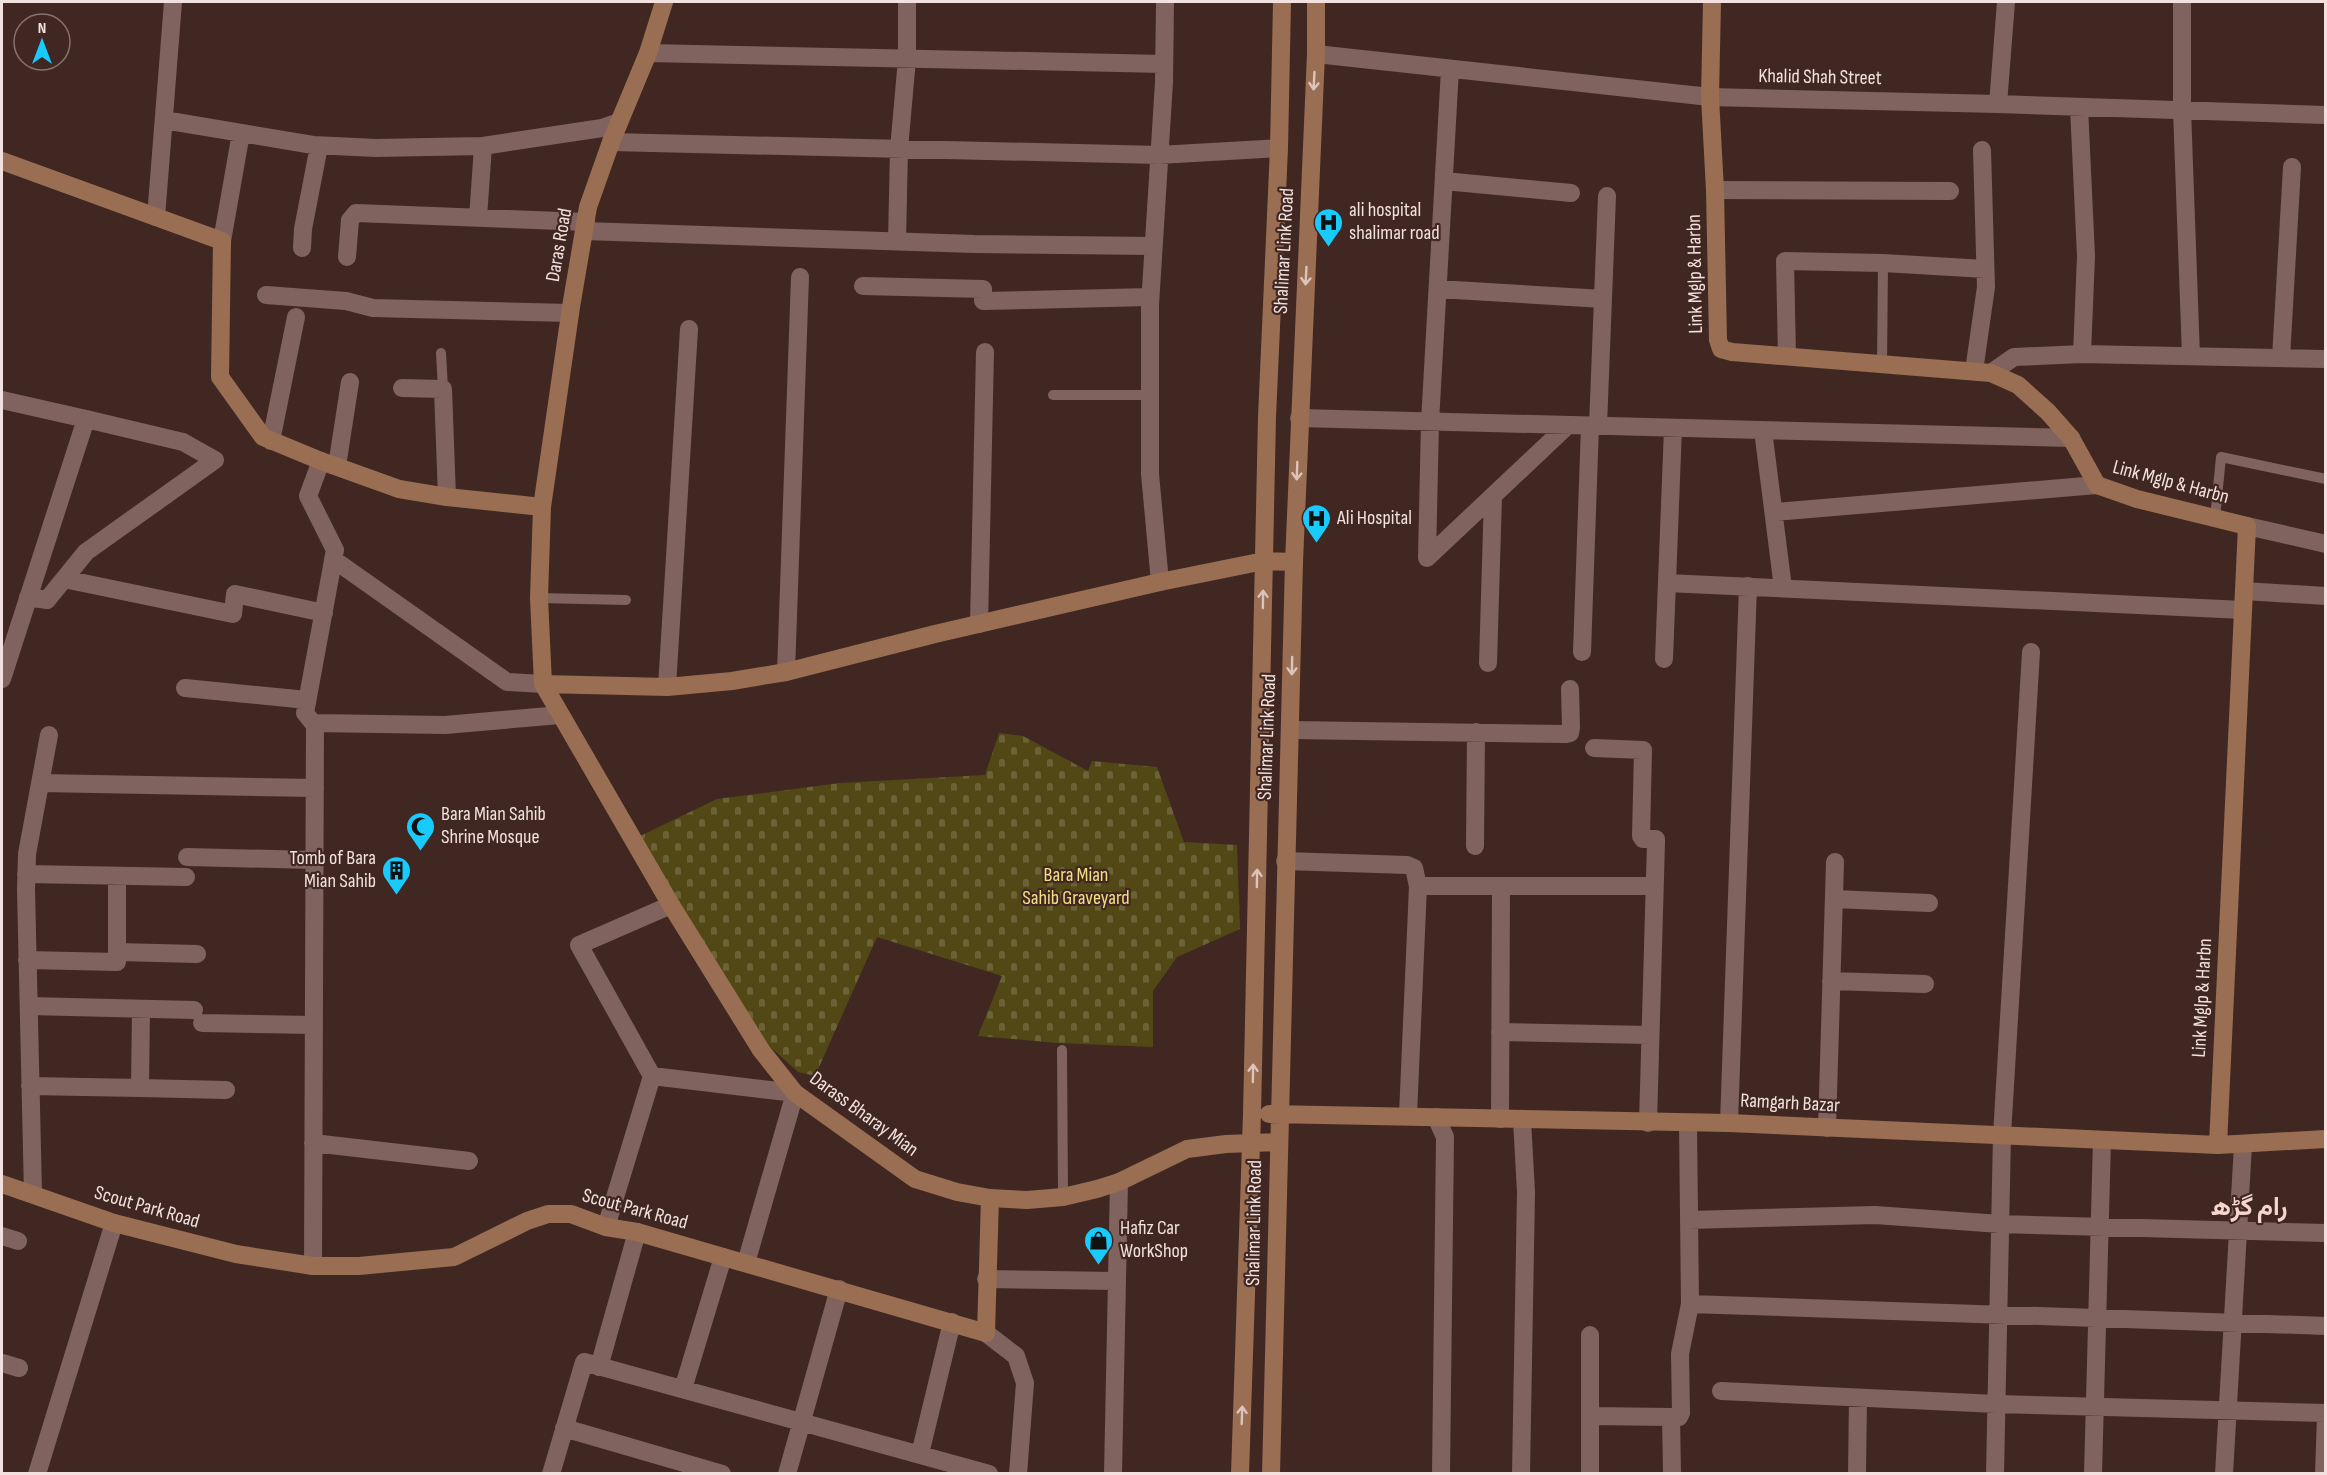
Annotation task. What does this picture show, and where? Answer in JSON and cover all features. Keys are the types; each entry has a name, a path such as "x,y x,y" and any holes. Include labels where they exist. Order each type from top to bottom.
{"street":[{"path":"156,217 173,2"},
{"name":"Daras Road","path":"543,684 539,598 542,507 588,207 611,142 648,53 664,2"},
{"path":"897,241 899,149 907,59 907,2"},
{"path":"1160,582 1150,474 1150,297 1166,2"},
{"name":"Shalimar Link Road","path":"1240,1473 1252,1143 1267,417 1279,148 1282,2"},
{"name":"Shalimar Link Road","path":"1271,1473 1294,562 1316,54 1316,2"},
{"name":"Link Mglp & Harbn","path":"1712,2 1710,97 1715,190 1718,340 1721,348 1732,352 1983,372 2018,385 2048,412 2071,438 2097,485 2137,499 2247,526 2218,1145"},
{"path":"1998,104 2007,2"},
{"path":"2182,2 2182,110 2191,356"},
{"path":"648,53 1164,64"},
{"name":"Khalid Shah Street","path":"1316,54 1710,97 2325,115"},
{"path":"1450,69 1430,422 1427,558 1568,425"},
{"path":"2079,107 2086,256 2082,354"},
{"path":"164,120 319,146 376,148 483,146 602,128 619,122"},
{"path":"241,133 222,241 220,377 263,437 399,489 447,497 542,507"},
{"path":"611,142 1159,155 1279,148"},
{"path":"302,249 303,229 319,146"},
{"path":"478,218 483,146"},
{"path":"1982,150 1986,287 1983,372 2014,357 2082,354 2325,359"},
{"path":"2,161 222,241"},
{"path":"2281,358 2292,167"},
{"path":"1444,181 1571,193"},
{"path":"1715,190 1950,191"},
{"path":"1582,652 1607,195"},
{"path":"347,257 350,220 356,213 897,241 1153,246"},
{"path":"1786,356 1785,261 1883,263 1985,269"},
{"path":"786,672 800,277"},
{"path":"863,286 982,289 982,301 1150,297"},
{"path":"1438,289 1603,299"},
{"path":"266,295 346,302 373,308 570,313"},
{"path":"272,441 296,317"},
{"path":"667,687 689,329"},
{"path":"979,624 985,352"},
{"path":"350,382 329,463 308,496 335,550 305,712 313,723 445,725 556,708"},
{"path":"402,388 443,389 447,497"},
{"path":"2,400 183,442 214,460 86,552 47,600 28,597"},
{"path":"1299,418 2071,438"},
{"path":"3,671 86,419"},
{"path":"1664,659 1673,428"},
{"path":"1763,430 1783,588"},
{"path":"1774,512 2097,485"},
{"path":"1488,663 1493,496"},
{"path":"2247,526 2325,544"},
{"path":"333,559 507,682 667,687 732,681 786,672 934,633 1160,582 1264,561 1294,562"},
{"path":"64,579 232,614 235,594 324,613"},
{"path":"1667,583 2244,601 2325,597"},
{"path":"1729,1123 1748,586"},
{"path":"1995,1473 2002,1136 2031,652"},
{"name":"Darass Bharay Mian","path":"543,684 589,761 609,801 761,1050 795,1093 915,1179 957,1192 990,1198 1027,1200 1063,1197 1119,1182 1187,1149 1226,1144 1279,1142"},
{"path":"184,688 308,700"},
{"path":"1291,730 1570,733 1570,689"},
{"path":"313,1266 315,723"},
{"path":"1475,846 1476,732"},
{"path":"33,1194 26,874 27,854 49,735"},
{"path":"1594,748 1643,750 1641,836 1643,839 1656,839 1648,1123"},
{"path":"40,783 315,788"},
{"path":"187,857 314,860"},
{"path":"1285,861 1407,865 1414,868 1418,886 1408,1115"},
{"path":"1827,1128 1835,862"},
{"path":"26,874 186,876"},
{"path":"27,960 117,962 117,876"},
{"path":"1418,886 1654,886"},
{"path":"1500,1119 1501,886"},
{"path":"1834,899 1929,903"},
{"path":"606,1227 652,1076 579,945 671,905"},
{"path":"117,952 197,954"},
{"path":"1831,981 1924,984"},
{"path":"28,1006 141,1009 198,1017 313,1025"},
{"path":"140,1088 141,1009"},
{"path":"1500,1032 1650,1035"},
{"path":"652,1076 795,1093 746,1263"},
{"path":"30,1086 226,1090"},
{"name":"Ramgarh Bazar","path":"1252,1114 1408,1115 1522,1120 1729,1123 2218,1145 2325,1139"},
{"path":"1436,1117 1445,1137 1442,1473"},
{"path":"1521,1473 1526,1192 1522,1120"},
{"path":"1590,1416 1680,1416 1680,1354 1690,1305 1688,1123"},
{"path":"2093,1473 2102,1140"},
{"path":"313,1143 469,1161"},
{"path":"2224,1473 2243,1145"},
{"path":"1113,1473 1119,1182"},
{"name":"Scout Park Road","path":"2,1184 114,1223 236,1254 313,1266 359,1266 454,1257 527,1221 548,1214 571,1214 606,1227 637,1232 986,1333"},
{"path":"990,1198 986,1333 1016,1356 1025,1383 1018,1473"},
{"path":"1689,1220 1875,1215 2001,1224 2325,1233"},
{"path":"37,1473 114,1223"},
{"path":"599,1366 637,1232"},
{"path":"683,1389 723,1257"},
{"path":"986,1279 1117,1281"},
{"path":"787,1473 839,1289"},
{"path":"1690,1305 2325,1326"},
{"path":"920,1454 952,1322"},
{"path":"1590,1335 1590,1473"},
{"path":"551,1473 584,1362 989,1473"},
{"path":"2,1363 19,1368"},
{"path":"1721,1391 1996,1404 2325,1414 2324,1473"},
{"path":"1857,1473 1858,1398"},
{"path":"1671,1417 1672,1473"},
{"path":"564,1428 722,1473"}],"lane":[{"path":"1882,364 1883,263"},
{"path":"441,353 443,389"},
{"path":"1053,395 1150,395"},
{"path":"2216,518 2221,457 2325,479"},
{"path":"539,598 626,600"},
{"path":"1062,1050 1063,1197"}],"green space":[{"name":"Bara Mian Sahib Graveyard","path":"999,733 1023,736 1088,771 1092,761 1157,767 1184,842 1237,845 1240,929 1177,957 1153,991 1153,1047 1057,1043 978,1036 1002,976 877,937 815,1076 798,1072 767,1044 638,837 717,799 840,783 985,775"}],"place":[{"name":"ali hospital shalimar road","path":"1328,248"},
{"name":"Ali Hospital","path":"1316,544"},
{"name":"Bara Mian Sahib Shrine Mosque","path":"420,852"},
{"name":"Tomb of Bara Mian Sahib","path":"397,896"},
{"name":"Hafiz Car WorkShop","path":"1099,1266"}],"district":[{"name":"رام گڑھ","path":"2249,1207"}]}
